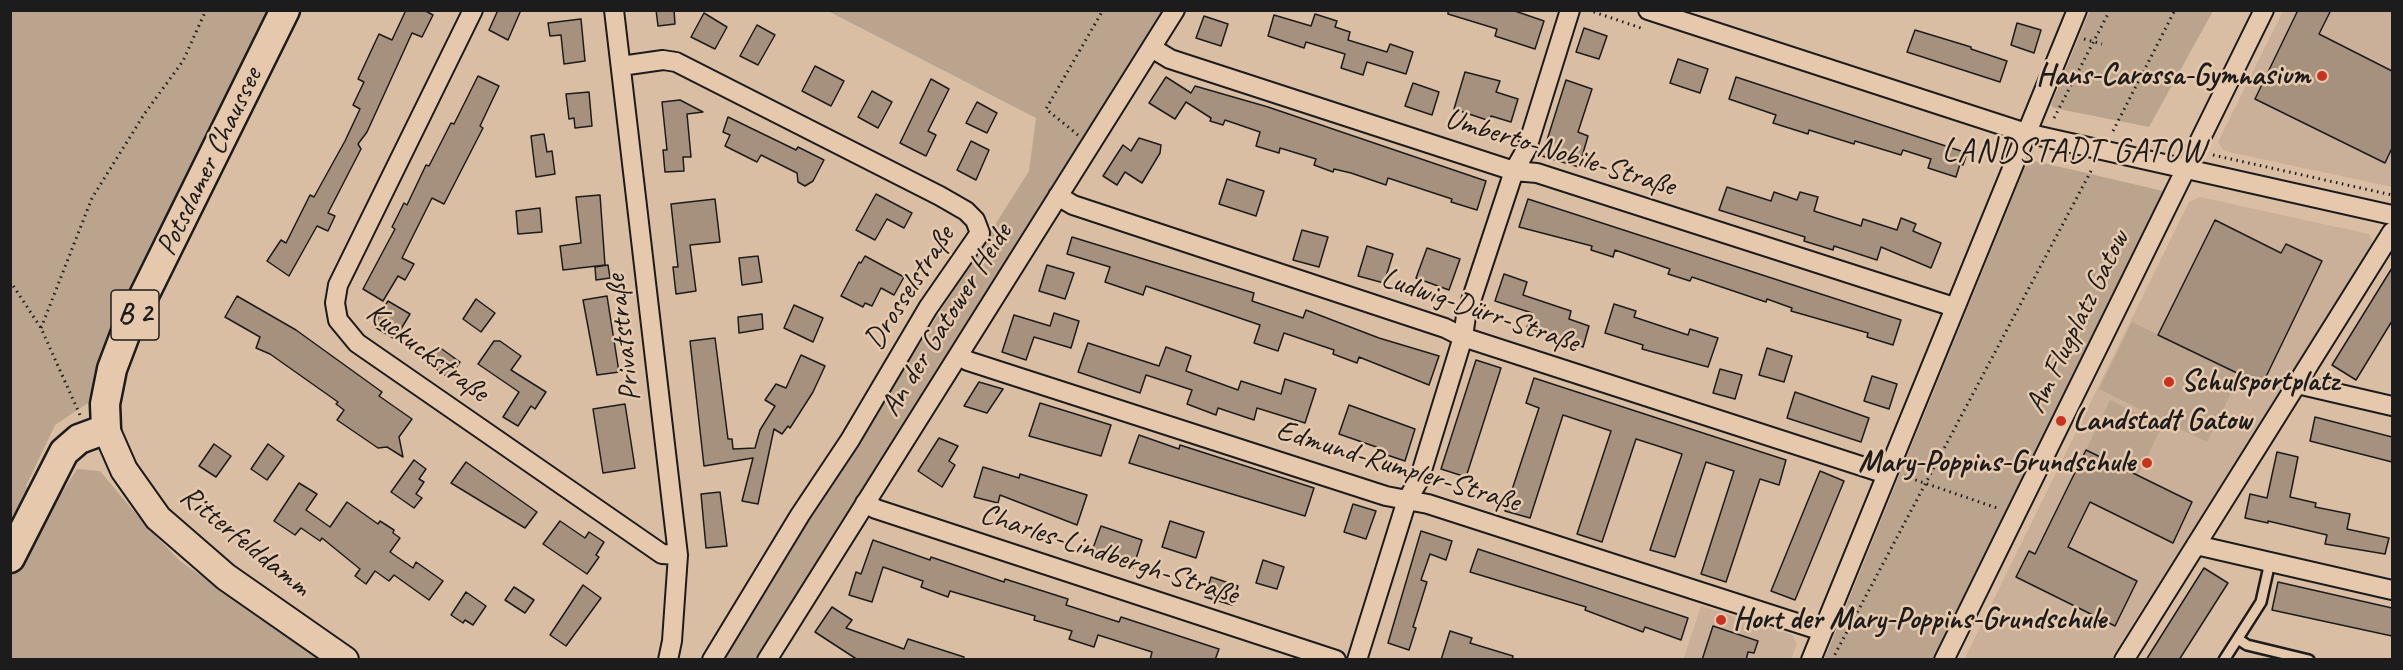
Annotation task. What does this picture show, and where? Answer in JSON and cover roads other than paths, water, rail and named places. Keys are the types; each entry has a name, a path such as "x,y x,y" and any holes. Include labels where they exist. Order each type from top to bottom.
{"main road":[{"name":"Potsdamer Chaussee","path":"97,432 112,369 126,332 285,10"},
{"path":"10,558 63,452 97,432"},
{"name":"Ritterfelddamm","path":"97,432 158,518 226,577 345,660"}],"street":[{"name":"Kuckuckstraße","path":"473,10 338,285 335,303 338,320 357,343 662,554 678,555"},
{"name":"Privatstraße","path":"614,10 678,555 672,641 668,660"},
{"name":"An der Gatower Heide","path":"770,659 865,503 1175,10"},
{"path":"1357,660 1407,501 1419,480 1463,337 1466,316 1514,171 1527,148 1570,10"},
{"path":"1648,10 2026,133 2392,215"},
{"path":"1810,660 2077,10"},
{"name":"Am Flugplatz Gatow","path":"1944,660 2264,10"},
{"name":"Umberto-Nobile-Straße","path":"1152,48 1170,59 1514,171 1537,173 1954,307"},
{"name":"Drosselstraße","path":"621,66 663,60 675,62 940,196 966,211 975,220 980,233 928,308 850,440 800,516 712,660"},
{"name":"Ludwig-Dürr-Straße","path":"1058,196 1073,205 1445,328 1463,337 1887,472"},
{"path":"2124,660 2392,232"},
{"name":"Edmund-Rumpler-Straße","path":"958,355 969,361 1386,496 1428,504 1822,631"},
{"path":"2297,384 2392,406"},
{"name":"Charles-Lindbergh-Straße","path":"865,503 876,509 1336,660"},
{"path":"2196,544 2392,590"}],"lane":[{"path":"2224,660 2261,602 2270,562"},
{"path":"2238,639 2247,645 2309,660"}],"place":[{"name":"Hans-Carossa-Gymnasium","path":"2322,76"},
{"name":"Schulsportplatz","path":"2169,382"},
{"name":"Landstadt Gatow","path":"2061,421"},
{"name":"Mary-Poppins-Grundschule","path":"2147,463"},
{"name":"Hort der Mary-Poppins-Grundschule","path":"1721,620"}],"district":[{"name":"LANDSTADT GATOW","path":"2074,152"}]}
